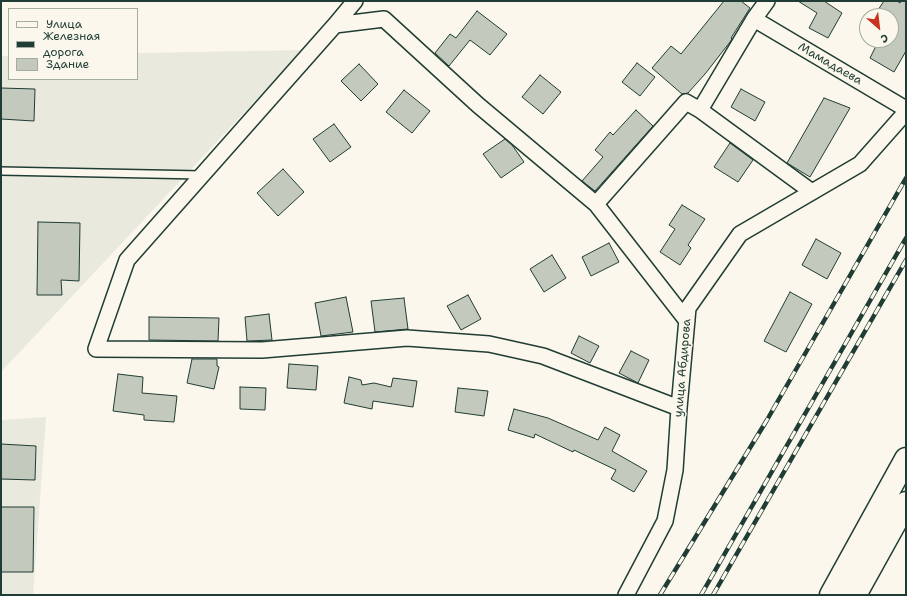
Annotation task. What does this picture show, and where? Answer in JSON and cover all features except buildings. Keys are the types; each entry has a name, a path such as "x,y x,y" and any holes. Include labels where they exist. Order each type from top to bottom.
{"main road":[{"path":"831,595 906,459"},
{"path":"854,595 906,503"}],"street":[{"path":"355,1 127,260 96,349 262,350 407,338 489,344 543,356 679,408"},
{"path":"700,110 754,19 767,1"},
{"path":"335,24 384,19 478,105 596,204 687,321"},
{"name":"Мамадаева","path":"754,19 906,109"},
{"path":"596,204 686,102 700,110 812,192"},
{"name":"улица Абдирова","path":"626,595 665,521 675,470 688,308 740,234 860,164 906,112"}],"lane":[{"path":"1,171 202,175"}],"shaded area":[{"path":"303,50 1,372 1,56 8,56 8,80 138,80 138,53"},
{"path":"46,417 33,595 1,595 1,420"}],"railway":[{"path":"660,595 767,420 906,178"},
{"path":"701,595 906,238"},
{"path":"713,595 906,260"}]}
